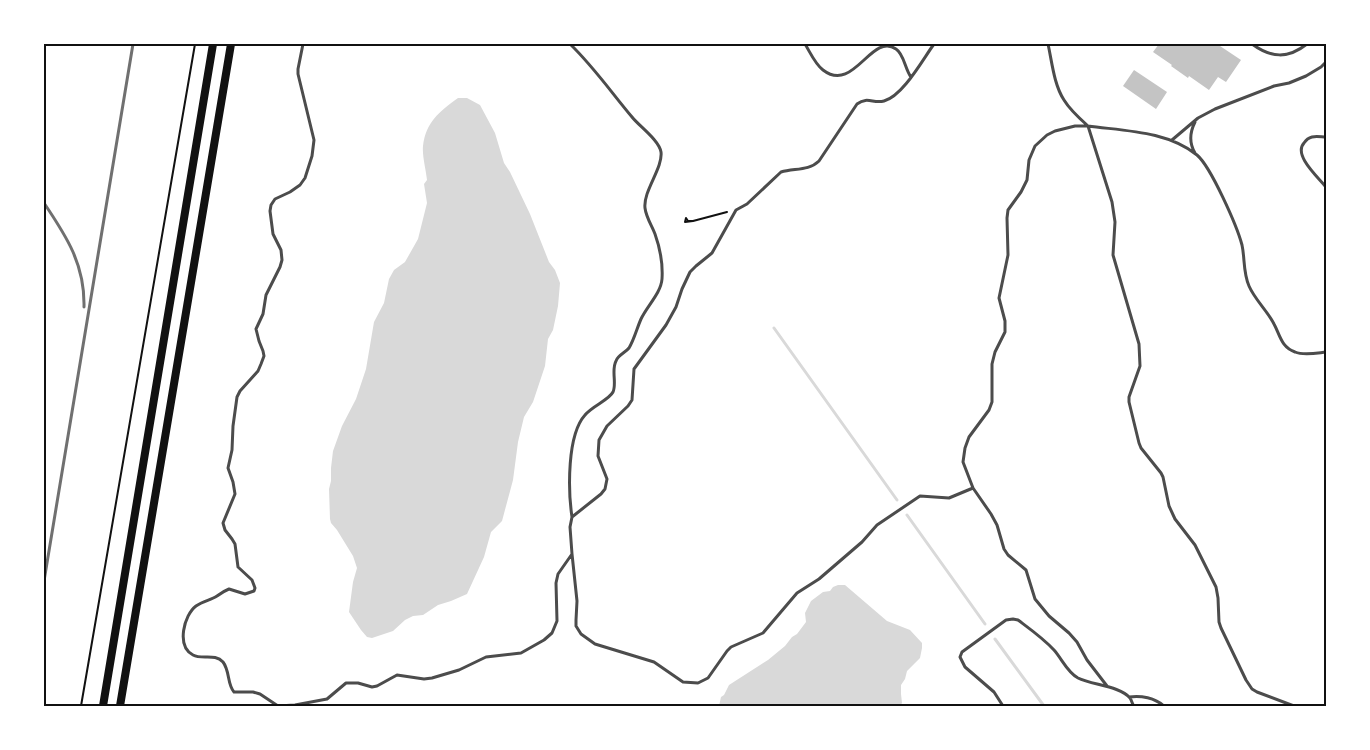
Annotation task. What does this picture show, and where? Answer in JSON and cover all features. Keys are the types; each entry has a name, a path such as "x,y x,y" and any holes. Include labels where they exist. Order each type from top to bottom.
{"main road":[{"path":"103,706 213,44"},
{"path":"120,706 231,44"}],"lane":[{"path":"303,44 298,74 314,140 314,149 300,185 275,199 271,205 273,234 281,250 282,260 267,290 263,314 256,329 264,356 258,371 237,397 228,468 235,494 224,527 235,544 240,571 252,580 255,588 254,591 245,594 229,589 194,607 185,625 183,637 188,651 200,657 217,658 224,663 230,687 234,692 260,693 278,706 322,701 346,683 358,683 372,687 397,675 424,679 441,676 486,657 521,653 549,636 557,621 556,583 558,574 572,554"},
{"path":"570,44 596,71 661,152 645,206 660,251 662,281 641,318 628,349 616,359 613,392 608,399 593,406 579,422 573,445 569,483 572,517 570,527 577,601 576,626 581,634 595,644 654,662 684,682 698,683 708,678 727,651 763,633 797,593 817,581 862,542 877,525 920,496 949,498 973,488"},
{"path":"805,44 822,70 836,75 851,72 874,50 886,46 892,47 900,52 911,77"},
{"path":"572,517 605,489 607,479 598,456 599,440 607,426 632,400 634,369 666,325 690,272 712,253 736,210 747,204 781,172 814,166 857,104 867,99 885,101 894,96 911,77 934,44"},
{"path":"1048,44 1059,91 1073,112 1088,126 1112,202 1115,222 1113,255 1139,344 1140,366 1129,397 1129,407 1139,443 1161,473 1169,506 1175,519 1195,545 1213,579 1217,593 1219,622 1246,680 1257,692 1294,706"},
{"path":"1252,44 1275,55 1291,54 1307,44"},
{"path":"1172,140 1198,118 1215,109 1306,76 1326,62"},
{"path":"1198,118 1193,127 1191,145 1207,167 1220,192 1242,245 1249,287 1270,315 1282,342 1289,349 1297,354 1326,352"},
{"path":"1107,686 1077,642 1049,616 1035,599 1026,570 1004,549 997,525 973,488 963,462 965,448 969,437 989,410 992,402 992,364 1005,332 1005,321 999,298 1008,255 1008,210 1027,180 1029,160 1035,146 1055,131 1088,126 1155,135 1172,140 1199,157"},
{"path":"1326,137 1306,140 1300,149 1306,163 1326,187"},
{"path":"568,558 572,562"},
{"path":"1003,706 994,692 965,667 960,657 962,652 979,639 1006,620 1014,619 1048,644 1072,674 1094,684 1107,686 1129,697 1141,696 1164,706"},
{"path":"1129,697 1134,706"}],"path":[{"path":"81,706 195,44"},
{"path":"693,221 736,210"}],"shaded area":[{"path":"458,98 467,98 480,105 495,133 504,163 530,214 560,283 558,306 553,330 548,339 545,366 533,402 524,417 513,480 502,521 491,532 484,557 467,594 438,605 423,615 413,616 393,631 372,638 367,637 349,612 357,568 353,556 330,519 329,489 333,451 342,426 356,399 366,369 374,322 384,303 389,279 394,270 405,262 418,239 427,203 423,150 427,130 439,113"},
{"path":"838,585 845,585 887,621 910,630 922,643 920,658 907,671 901,685 902,703 900,706 719,706 721,697 729,685 768,660 797,634 806,622 805,613 811,601"}],"building":[{"path":"1159,44 1217,44 1241,60 1226,82 1218,77 1209,90 1189,76 1188,78 1153,52"},
{"path":"1134,70 1167,92 1156,109 1123,86"}],"waterway":[{"path":"774,328 897,500"},
{"path":"907,515 985,624"},
{"path":"995,639 1044,706"}],"railway":[{"path":"44,581 133,44"},
{"path":"44,203 73,252 84,292 84,307"}]}
